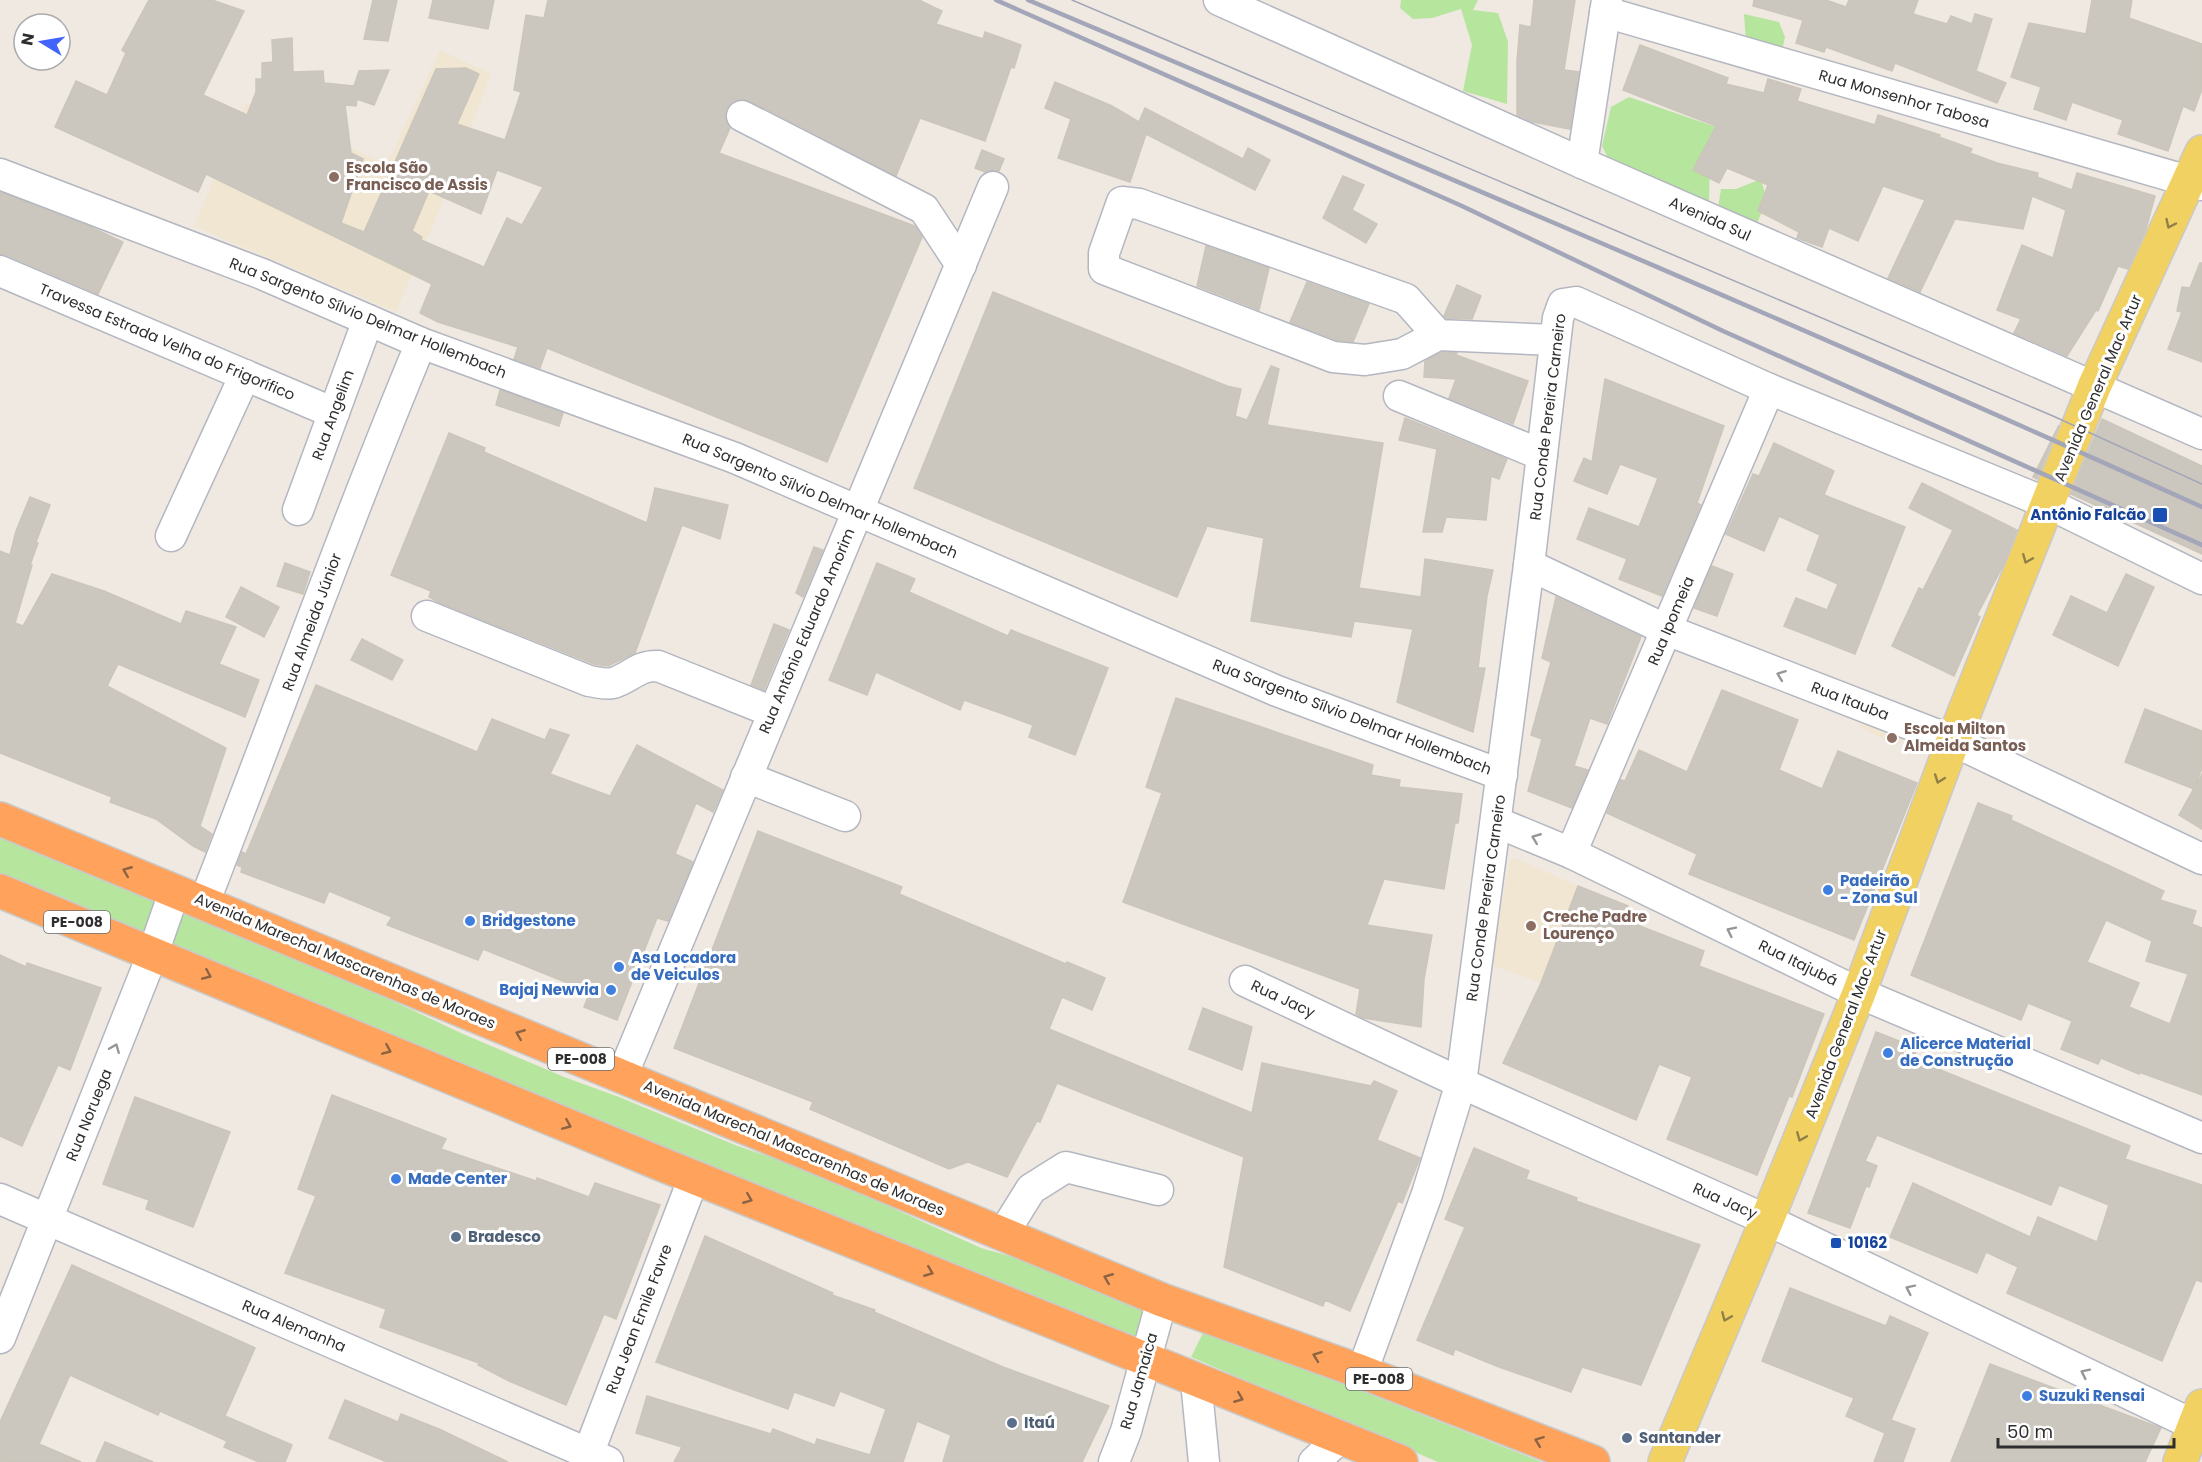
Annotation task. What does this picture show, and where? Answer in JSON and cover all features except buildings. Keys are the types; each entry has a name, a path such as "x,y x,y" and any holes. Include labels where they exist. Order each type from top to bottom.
{"highway":[{"name":"Avenida Marechal Mascarenhas de Moraes","path":"0,819 1162,1300 1362,1372 1593,1462"},
{"name":"PE-008","path":"0,891 694,1177 1401,1462"}],"main road":[{"name":"Avenida General Mac Artur","path":"1665,1462 1859,993 1953,741 2094,387 2196,183 2202,152"},
{"path":"2180,1462 2200,1421"}],"street":[{"name":"Avenida Sul","path":"1219,0 1582,164 2202,434"},
{"path":"1582,164 1606,6"},
{"name":"Rua Monsenhor Tabosa","path":"1606,6 2196,183"},
{"path":"742,116 924,209 961,265"},
{"name":"Rua Sargento Sílvio Delmar Hollembach","path":"0,174 261,274 421,343 735,458 1276,691 1502,775"},
{"name":"Rua Antônio Eduardo Amorim","path":"622,1076 993,187"},
{"path":"1438,335 1407,299 1139,204 1122,202 1104,253 1104,269 1333,357 1365,360 1402,354 1438,335 1555,340"},
{"name":"Travessa Estrada Velha do Frigorífico","path":"0,271 334,412"},
{"name":"Rua Conde Pereira Carneiro","path":"1362,1372 1427,1194 1461,1083 1529,565 1555,340 1558,318 1563,304 1576,302 1769,389"},
{"name":"Rua Angelim","path":"298,510 368,320"},
{"name":"Rua Almeida Júnior","path":"189,896 270,735 375,454 421,343"},
{"path":"171,536 245,375"},
{"path":"1769,389 2049,504 2202,579"},
{"name":"Rua Ipomeia","path":"1571,853 1769,389"},
{"path":"1399,396 1542,455"},
{"name":"Rua Itauba","path":"1529,565 1667,630 1953,741 2202,859"},
{"path":"427,616 589,681 603,684 614,683 634,671 658,666 773,712"},
{"path":"746,777 845,816"},
{"name":"Rua Itajubá","path":"1496,822 1571,853 1859,993 2202,1138"},
{"name":"Rua Noruega","path":"0,1338 153,953 189,896"},
{"name":"Rua Jacy","path":"1245,981 1461,1083 1767,1220 2200,1421"},
{"path":"1003,1234 1031,1189 1066,1167 1158,1190"},
{"name":"Rua Jean Emile Favre","path":"593,1459 694,1177"},
{"name":"Rua Alemanha","path":"0,1199 593,1459"},
{"name":"Rua Jamaica","path":"1114,1462 1126,1431 1162,1300"},
{"path":"1196,1381 1204,1462"},
{"path":"1314,1462 1340,1438"}],"shaded area":[{"name":"Escola São Francisco de Assis","path":"440,50 491,74 448,189 396,312 194,226 246,103 387,164"},
{"name":"Escola Milton Almeida Santos","path":"1863,713 1907,729 1898,746 1860,727"},
{"name":"Creche Padre Lourenço","path":"1515,858 1578,886 1541,983 1491,965 1510,860"}],"green space":[{"path":"1401,0 1478,0 1473,10 1498,13 1508,42 1507,104 1463,91 1472,45 1461,9 1432,18 1413,19 1400,8"},
{"path":"1744,14 1779,22 1785,37 1781,55 1746,42"},
{"path":"1629,97 1719,128 1710,151 1709,203 1610,162 1602,146 1611,107"},
{"path":"1761,179 1767,201 1756,225 1718,208 1721,189 1736,189"},
{"path":"0,832 157,902 142,941 0,881"},
{"path":"184,907 279,947 463,1034 564,1077 735,1145 813,1172 981,1248 1093,1280 1151,1316 1140,1346 166,949"},
{"path":"1205,1329 1542,1462 1438,1462 1191,1357"}],"tram line":[{"path":"1072,0 2053,416 2202,484"}],"railway":[{"path":"996,0 1462,206 1723,331 2202,545"},
{"path":"1028,0 1764,313 2202,507"}],"place":[{"name":"Escola São Francisco de Assis","path":"334,177"},
{"name":"Antônio Falcão","path":"2160,515"},
{"name":"Escola Milton Almeida Santos","path":"1892,738"},
{"name":"Padeirão - Zona Sul","path":"1828,890"},
{"name":"Bridgestone","path":"470,921"},
{"name":"Creche Padre Lourenço","path":"1531,926"},
{"name":"Asa Locadora de Veiculos","path":"619,967"},
{"name":"Bajaj Newvia","path":"611,990"},
{"name":"Alicerce Material de Construção","path":"1888,1053"},
{"name":"Made Center","path":"396,1179"},
{"name":"Bradesco","path":"456,1237"},
{"name":"10162","path":"1836,1243"},
{"name":"Suzuki Rensai","path":"2027,1396"},
{"name":"Itaú","path":"1012,1423"},
{"name":"Santander","path":"1627,1438"}]}
